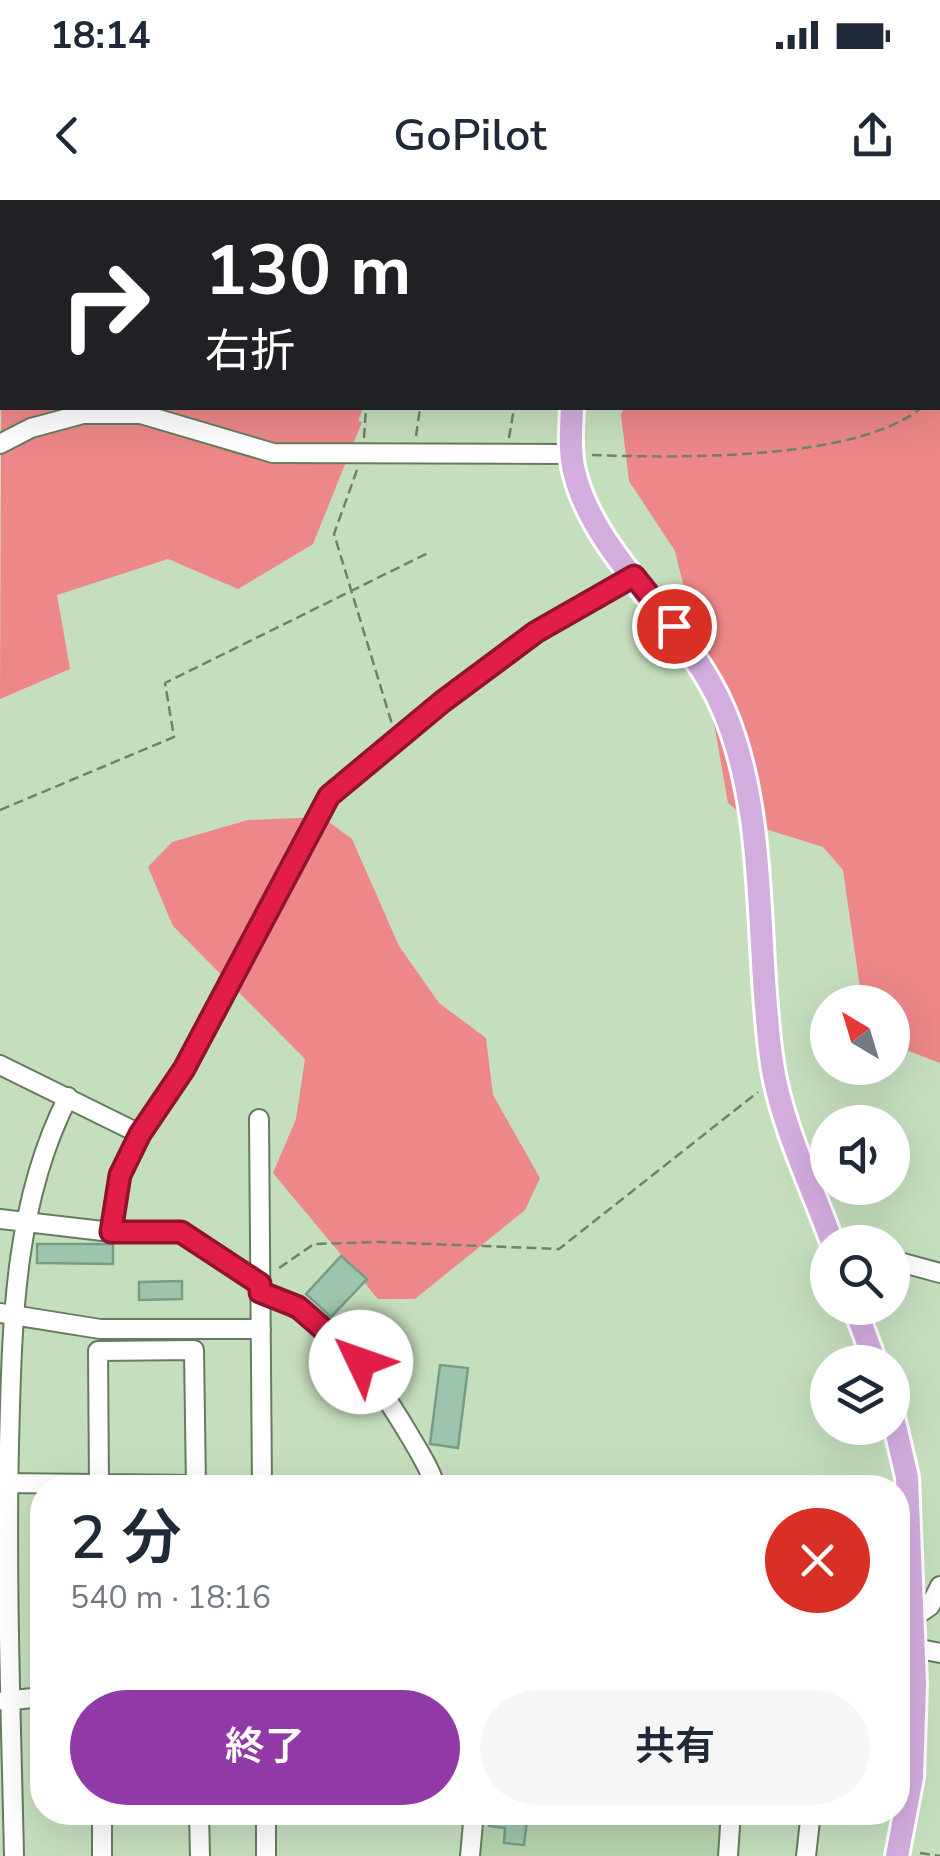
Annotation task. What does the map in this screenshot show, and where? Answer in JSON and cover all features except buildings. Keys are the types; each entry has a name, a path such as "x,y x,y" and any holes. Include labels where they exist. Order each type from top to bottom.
{"main road":[{"path":"572,410 571,454 584,505 701,662 725,712 740,762 750,819 775,1078 826,1225"},
{"path":"899,1445 905,1475"},
{"path":"910,1548 915,1648 910,1668"},
{"path":"910,1746 910,1788"},
{"path":"898,1853 903,1825"}],"street":[{"path":"0,444 31,428 83,414 140,414 273,454 571,454"},
{"path":"111,1232 120,1175 140,1134 184,1069 329,796 536,632 634,576"},
{"path":"0,1065 140,1134"},
{"path":"14,1856 5,1646 6,1314 46,1140 68,1097"},
{"path":"259,1120 262,1475"},
{"path":"0,1219 24,1225 111,1232 181,1232 260,1288 298,1307 361,1362 396,1413 429,1475"},
{"path":"910,1265 940,1273"},
{"path":"6,1314 100,1328 260,1330"},
{"path":"99,1475 98,1351 194,1350 196,1475"},
{"path":"4,1484 30,1485"},
{"path":"914,1617 930,1606 940,1586"},
{"path":"915,1648 940,1654"},
{"path":"102,1825 102,1856"},
{"path":"199,1825 200,1856"},
{"path":"266,1825 266,1856"},
{"path":"470,1856 473,1825"},
{"path":"728,1856 730,1825"},
{"path":"806,1856 809,1825"}],"path":[{"path":"366,410 362,456 334,534 397,740"},
{"path":"414,456 420,410"},
{"path":"507,454 514,410"},
{"path":"571,454 701,459 770,451 874,434 902,424 919,410"},
{"path":"0,810 174,736 165,683 430,552"},
{"path":"260,1288 314,1244 379,1242 559,1249 775,1078"},
{"path":"898,1853 940,1856"}],"shaded area":[{"path":"1,410 362,410 358,421 362,422 313,544 238,589 168,559 57,595 70,669 0,699"},
{"path":"623,410 940,410 940,1063 910,1052 910,985 860,985 843,870 823,847 756,826 728,803 706,678 675,551 629,481"},
{"path":"322,817 352,839 399,946 439,1003 486,1038 493,1095 540,1178 525,1210 415,1299 378,1299 273,1173 296,1119 305,1059 173,926 148,867 172,842 248,820"},
{"path":"482,1825 723,1825 720,1856 480,1856"}],"route":[{"path":"361,1362 298,1307 260,1292 260,1284 181,1232 111,1232 120,1175 140,1134 184,1069 329,796 442,702 536,632 634,576 674,626"}]}
